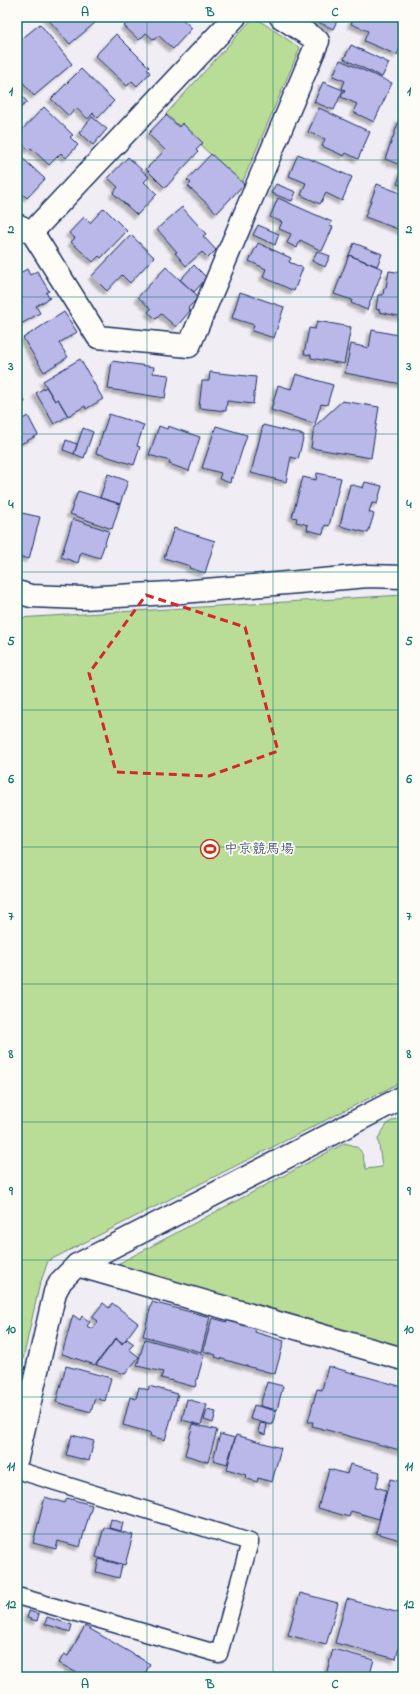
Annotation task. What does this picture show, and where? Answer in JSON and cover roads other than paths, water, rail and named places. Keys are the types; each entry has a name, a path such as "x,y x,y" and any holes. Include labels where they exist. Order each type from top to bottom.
{"street":[{"path":"235,17 24,228 98,337 189,346 318,41 281,17"},
{"path":"17,592 31,596 83,598 170,593 368,576 403,577"},
{"path":"17,1458 55,1292 61,1281 77,1265 403,1097"},
{"path":"77,1265 403,1359"}],"lane":[{"path":"17,1470 250,1542 219,1654 17,1596"}],"place":[{"name":"中京競馬場","path":"210,849"}]}
